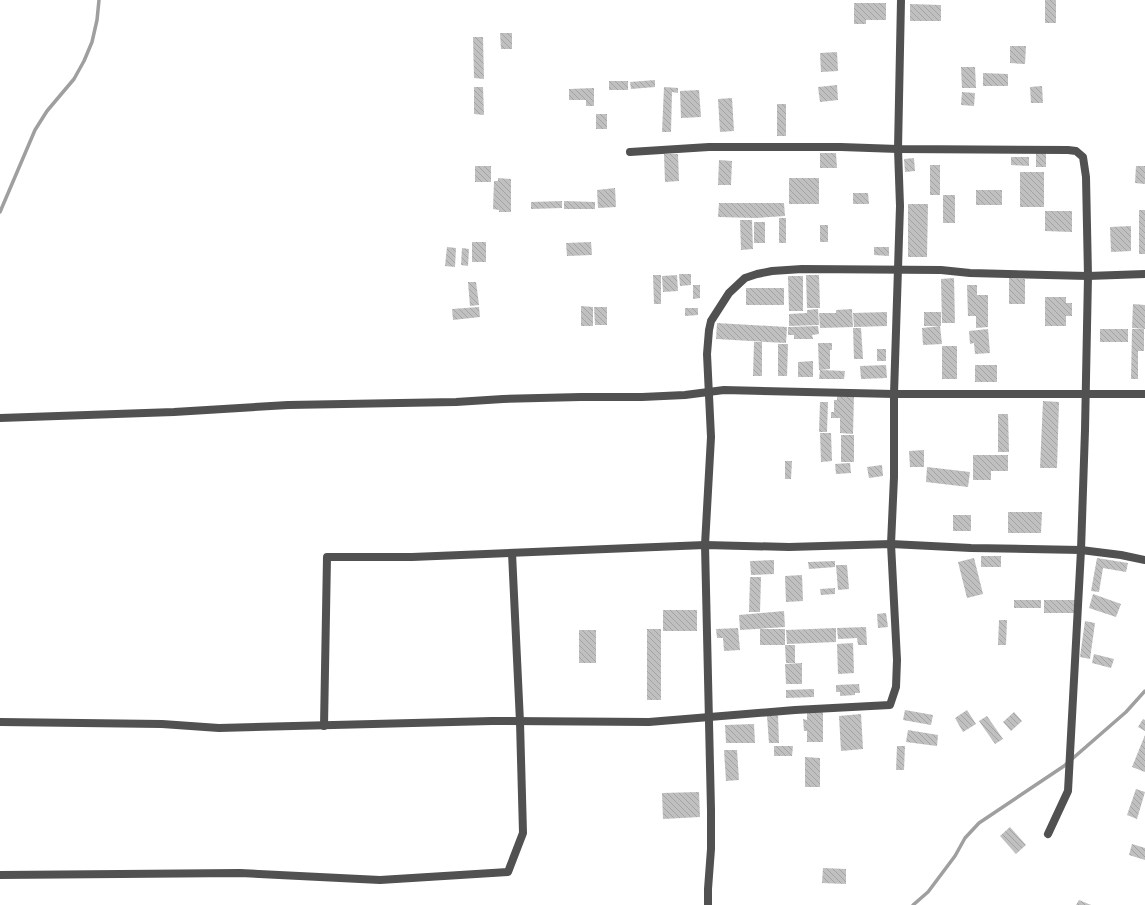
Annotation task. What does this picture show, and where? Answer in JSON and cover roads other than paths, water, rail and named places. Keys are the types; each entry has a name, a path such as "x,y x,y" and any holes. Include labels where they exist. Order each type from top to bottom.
{"street":[{"path":"0,722 162,724 219,728 492,721 649,722 795,710 890,706 896,687 898,660 891,544 894,477 894,394 897,270 900,206 898,149 901,0"},
{"path":"630,152 710,147 841,147 898,149 1068,150 1080,153 1084,162 1086,177 1088,276 1081,550 1068,791 1048,834"},
{"path":"708,905 711,849 705,545 712,437 707,354 711,321 729,293 745,278 757,274 772,271 802,269 941,270 1088,276 1145,274"},
{"path":"0,418 174,412 288,405 456,402 581,397 642,397 685,395 724,390 894,394 1145,394"},
{"path":"324,726 327,557 412,557 705,545 789,547 891,544 971,548 1081,550 1121,555 1145,560"},
{"path":"0,875 240,873 380,880 508,872 523,833 520,722 512,553"}],"waterway":[{"path":"0,212 35,130 47,111 74,79 84,61 92,42 97,20 99,0"},
{"path":"913,905 928,892 955,856 965,838 979,823 1064,766 1126,712 1145,691"}]}
